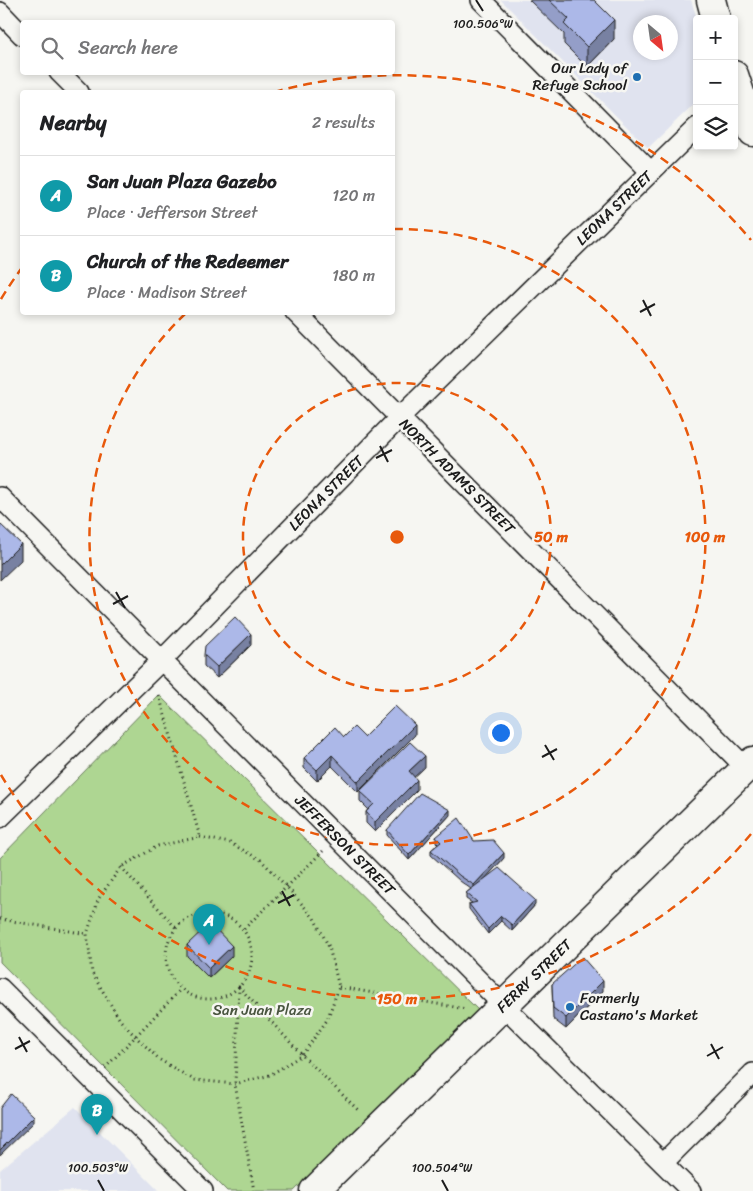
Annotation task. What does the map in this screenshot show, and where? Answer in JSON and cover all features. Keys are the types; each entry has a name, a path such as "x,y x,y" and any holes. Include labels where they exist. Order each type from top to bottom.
{"street":[{"path":"481,0 651,172"},
{"path":"710,0 715,15"},
{"path":"0,12 20,33"},
{"path":"62,75 77,90"},
{"path":"738,90 753,132"},
{"name":"LEONA STREET","path":"0,818 162,660 400,418 693,131"},
{"name":"NORTH ADAMS STREET","path":"299,315 400,418 749,764"},
{"name":"JEFFERSON STREET","path":"0,497 504,1006 691,1191"},
{"name":"FERRY STREET","path":"314,1191 749,764"},
{"path":"0,988 203,1191"},
{"path":"663,1163 753,1073"}],"path":[{"path":"159,695 200,837"},
{"path":"200,837 230,843 261,860 287,887 314,918 329,947 339,987 327,1020 302,1055 270,1075 235,1084 194,1080 160,1060 120,1020 92,973 86,934 99,898 121,868 158,846 200,837"},
{"path":"244,929 337,837"},
{"path":"121,868 176,928"},
{"path":"210,912 223,914 235,920 244,929 250,940 253,953 252,965 247,977 239,987 229,994 217,999 204,999 192,996 181,989 172,979 166,960 169,939 176,928 186,919 210,912"},
{"path":"0,919 86,934"},
{"path":"239,987 302,1055 377,1130"},
{"path":"239,987 235,1084 254,1191"},
{"path":"339,987 473,1010"},
{"path":"93,1081 181,989"}],"shaded area":[{"name":"Our Lady of Refuge School","path":"501,0 691,0 696,15 693,15 693,105 648,148"},
{"path":"75,1107 159,1191 0,1191 0,1170"}],"green space":[{"name":"San Juan Plaza","path":"159,695 479,1011 294,1191 227,1191 0,962 0,858"}],"building":[{"path":"549,0 594,0 614,20 587,47 564,24 569,19"},
{"path":"0,524 21,544 0,565"},
{"path":"235,617 251,634 217,667 204,655 205,646"},
{"path":"395,706 415,725 358,782 332,755 317,770 304,758 335,727 344,737 354,727 364,737"},
{"path":"410,742 425,756 409,771 417,780 375,822 366,812 374,804 360,791"},
{"path":"420,793 450,810 409,855 387,830"},
{"path":"459,818 474,841 493,840 504,853 474,885 460,876 431,850 441,842 436,837"},
{"path":"499,868 535,900 512,925 501,916 488,929 469,904 477,902 466,893"},
{"path":"210,923 232,946 209,968 187,945"},
{"name":"Formerly Castano's Market","path":"582,957 603,981 566,1018 553,1008 552,984"},
{"path":"11,1094 34,1116 0,1150 0,1108"}],"place":[{"name":"Our Lady of Refuge School","path":"637,77"},
{"name":"San Juan Plaza Gazebo","path":"209,945"},
{"name":"Formerly Castano's Market","path":"570,1007"},
{"name":"Church of the Redeemer","path":"97,1135"}]}
